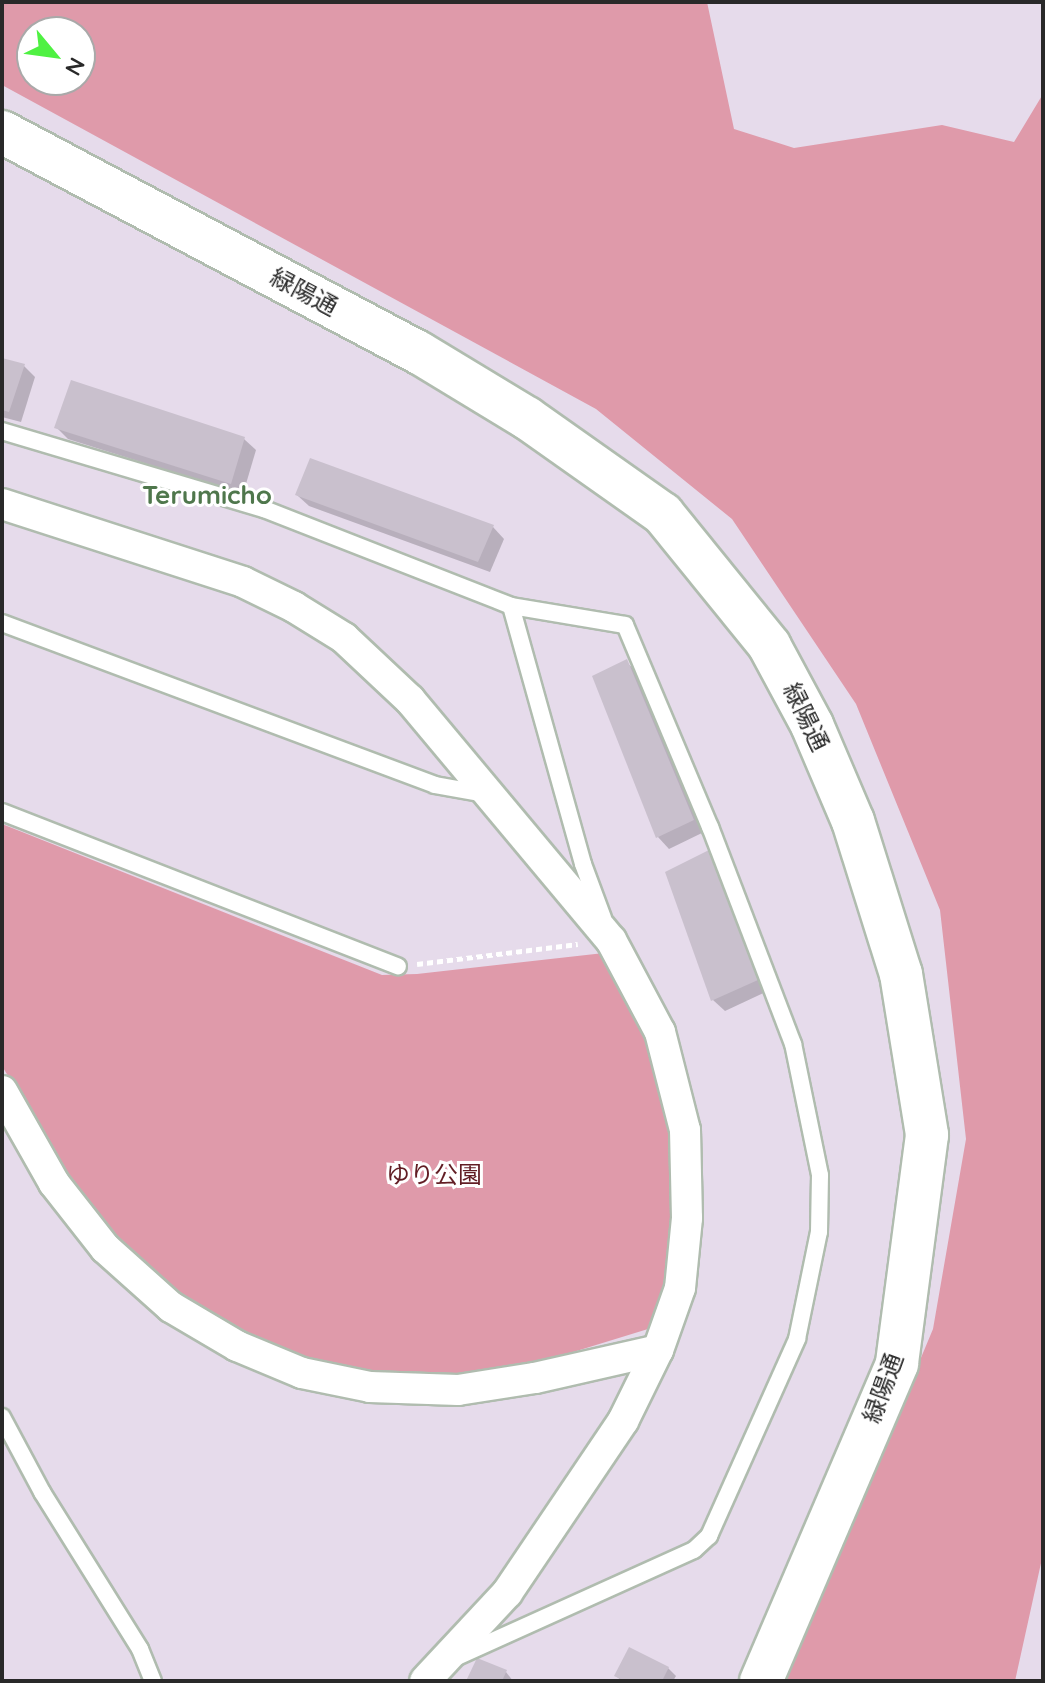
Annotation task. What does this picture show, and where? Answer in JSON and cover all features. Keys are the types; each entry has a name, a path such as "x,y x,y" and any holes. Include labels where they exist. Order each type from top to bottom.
{"street":[{"name":"緑陽通","path":"2,132 418,352 527,418 663,514 769,645 812,725 853,821 901,974 927,1135 897,1364 761,1681"},
{"path":"2,504 243,582 294,607 344,638 410,700 611,940 660,1032 685,1130 687,1218 680,1288 658,1350 623,1421 507,1593 435,1672"},
{"path":"2,1091 54,1183 105,1248 171,1307 237,1346 302,1373 370,1387 458,1390 535,1378 658,1350"}],"lane":[{"path":"2,431 264,509 511,606 625,625 710,827 793,1044 820,1175 819,1232 797,1339 709,1536 694,1550 435,1672"},
{"path":"511,606 583,864 611,940"},
{"path":"2,623 435,785 490,795"},
{"path":"2,812 398,966"},
{"path":"2,1417 42,1492 140,1649 153,1681"}],"path":[{"path":"398,966 611,940"}],"green space":[{"path":"2,2 707,2 734,129 794,148 942,125 1014,142 1043,94 1043,1554 1015,1681 786,1681 933,1329 966,1139 940,910 856,704 732,519 596,409 22,96 96,96 96,16 16,16 16,93 2,85"},
{"name":"ゆり公園","path":"2,824 382,975 417,974 604,953 646,1027 668,1119 676,1177 672,1251 659,1319 648,1329 544,1361 440,1379 371,1374 312,1361 250,1339 177,1296 125,1251 87,1206 2,1066"}],"building":[{"path":"2,358 25,364 9,412 2,410"},
{"path":"71,380 245,437 231,484 54,428"},
{"path":"310,458 494,525 478,562 295,495"},
{"path":"627,659 694,820 656,838 592,676"},
{"path":"709,850 758,980 711,1001 665,872"},
{"path":"629,1647 669,1667 662,1681 625,1681 614,1676"},
{"path":"477,1658 507,1670 502,1681 466,1681"}],"district":[{"name":"Terumicho","path":"207,495"}]}
